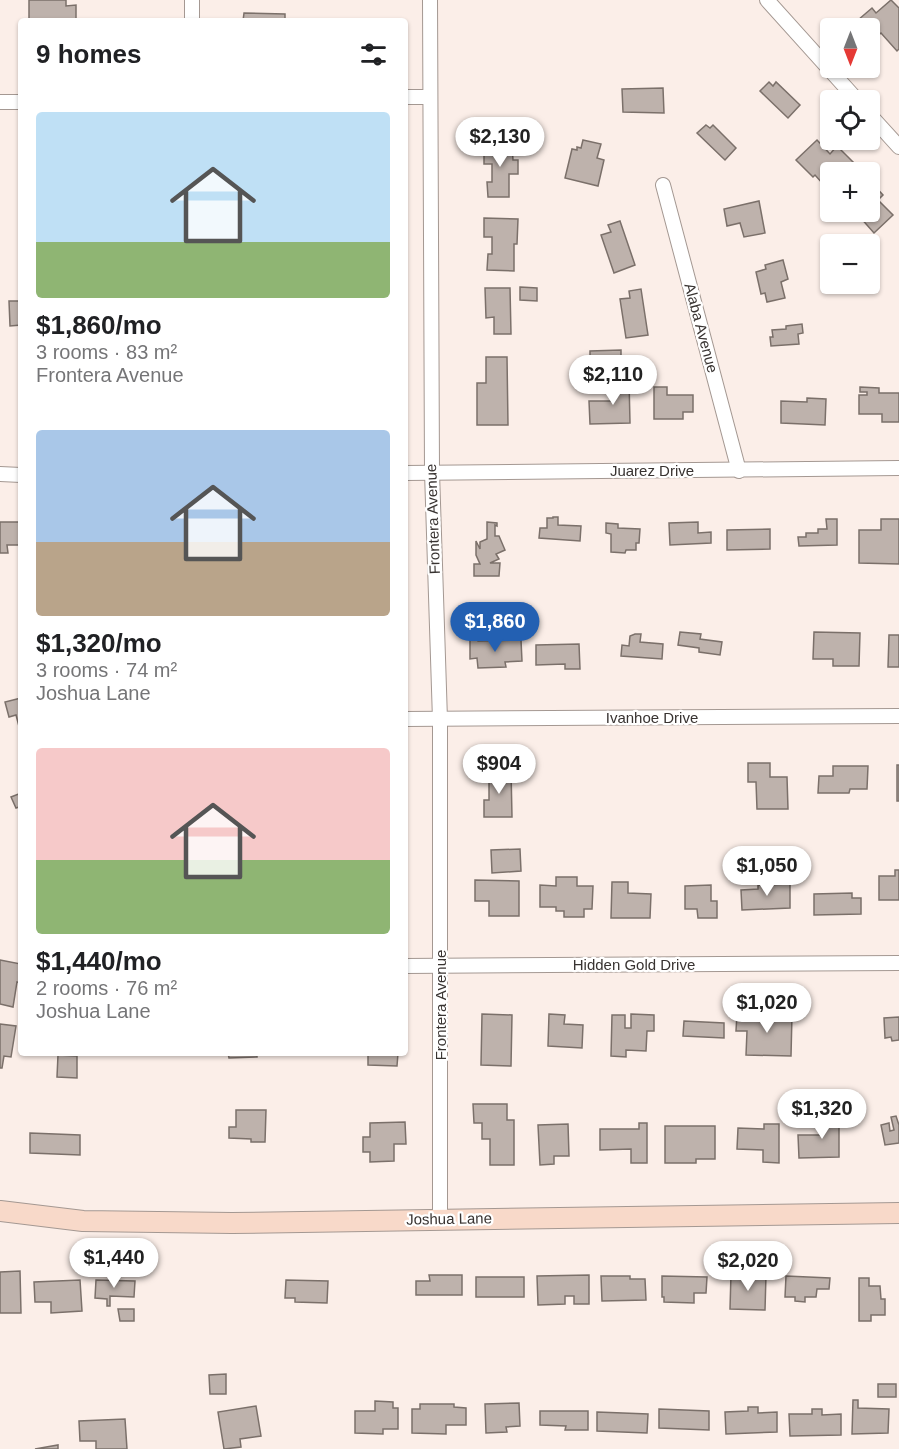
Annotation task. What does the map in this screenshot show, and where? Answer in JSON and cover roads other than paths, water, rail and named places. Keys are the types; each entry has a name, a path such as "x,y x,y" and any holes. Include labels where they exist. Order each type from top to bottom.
{"main road":[{"name":"Joshua Lane","path":"0,1211 83,1221 232,1223 899,1213"}],"street":[{"path":"192,0 192,18"},
{"name":"Frontera Avenue","path":"430,0 432,472 440,720 440,1219"},
{"path":"767,0 848,90"},
{"path":"408,97 430,97"},
{"path":"0,102 18,102"},
{"path":"880,126 899,147"},
{"name":"Alaba Avenue","path":"663,185 739,471"},
{"name":"Juarez Drive","path":"408,473 899,468"},
{"path":"0,474 18,475"},
{"name":"Ivanhoe Drive","path":"408,720 899,716"},
{"name":"Hidden Gold Drive","path":"408,966 899,963"}]}
